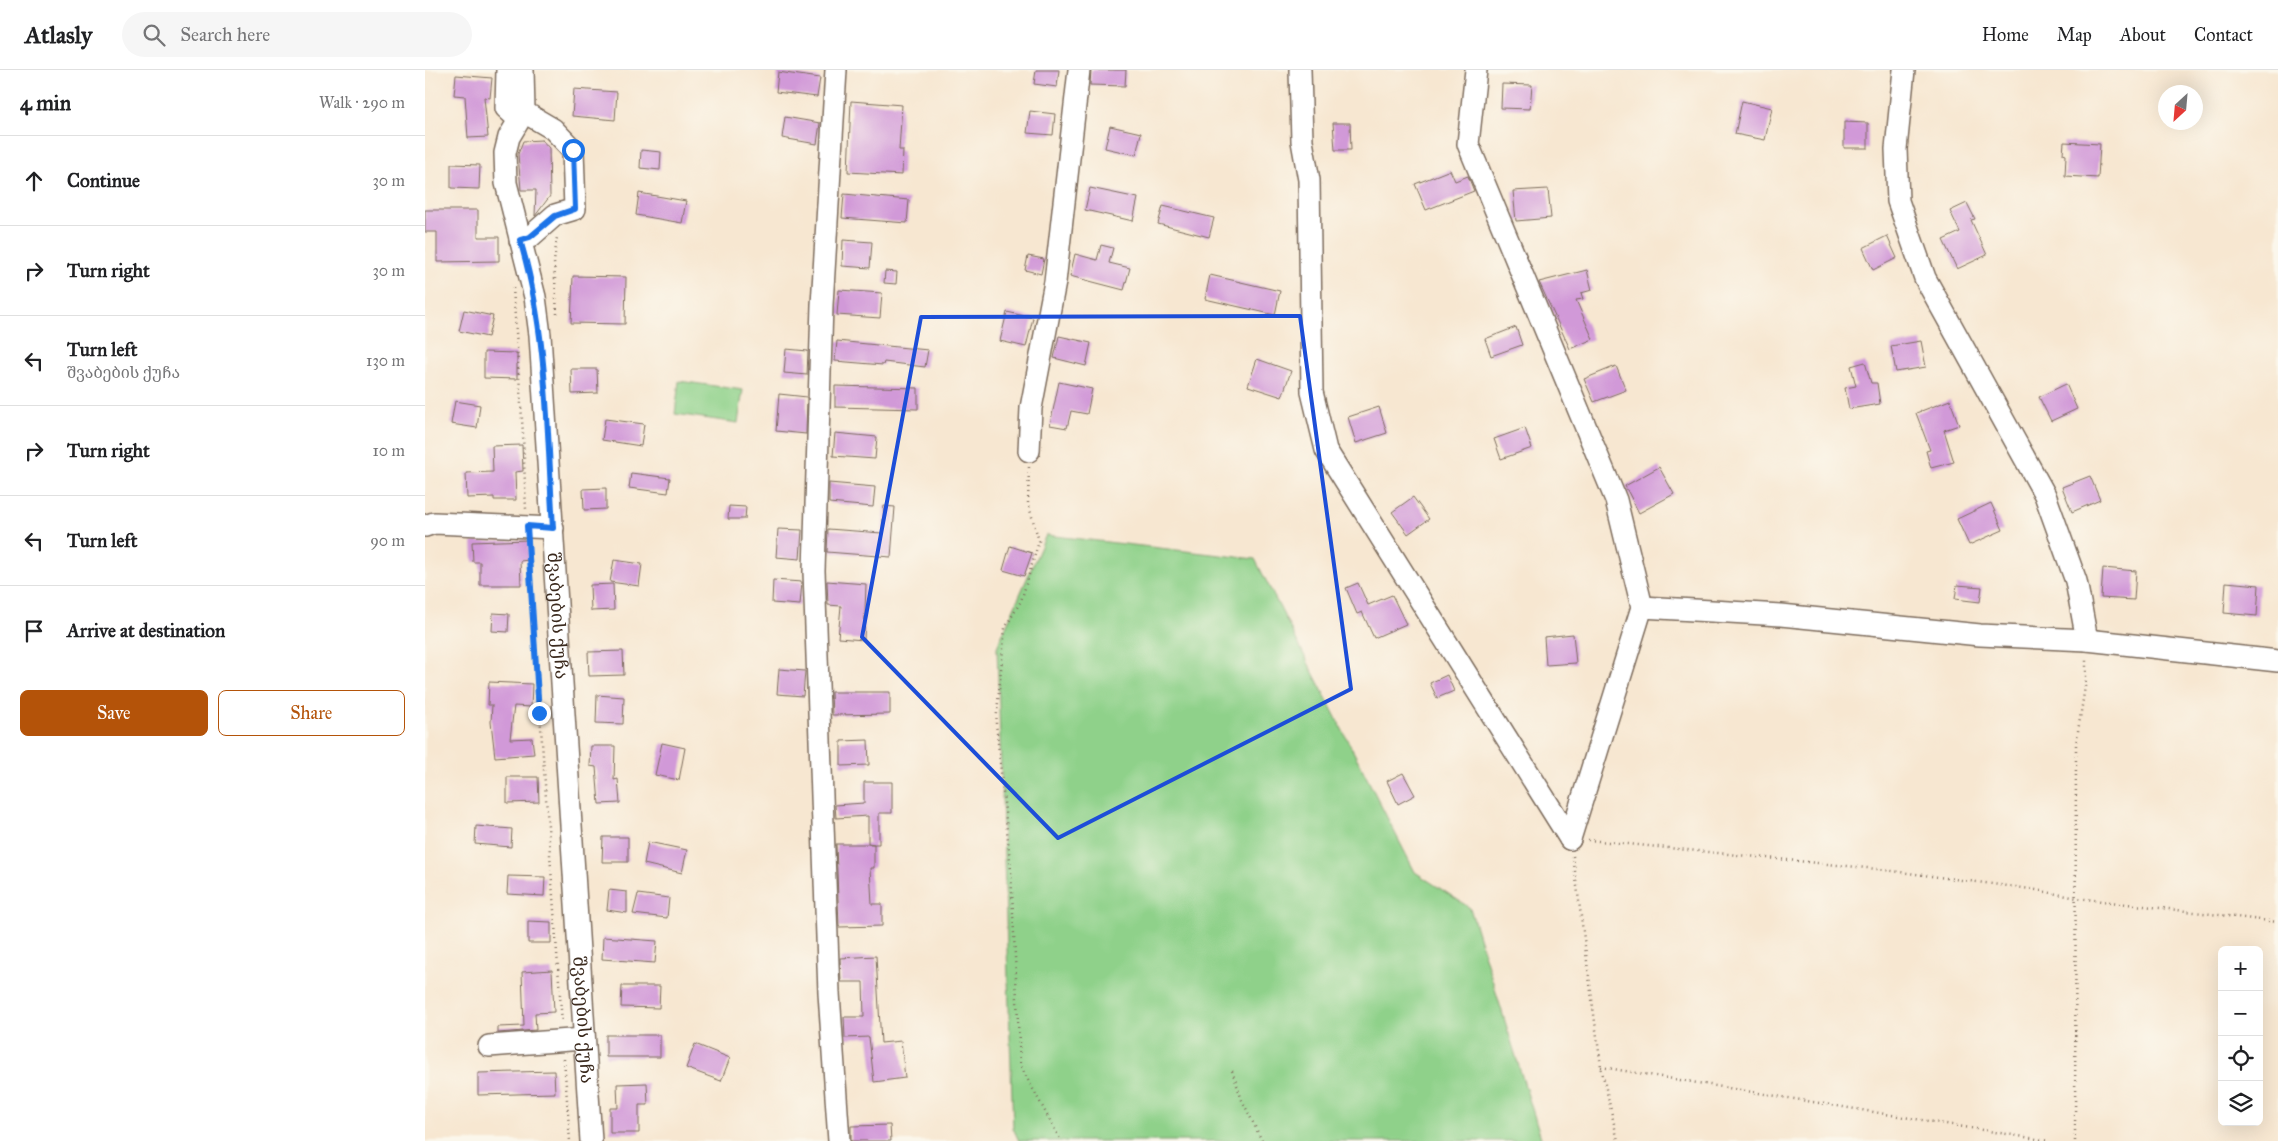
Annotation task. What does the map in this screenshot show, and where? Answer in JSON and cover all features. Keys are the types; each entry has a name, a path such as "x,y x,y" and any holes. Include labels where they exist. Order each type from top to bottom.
{"street":[{"path":"507,70 505,108 553,130 573,150 575,209 555,216 530,237 520,240"},
{"name":"შვაბების ქუჩა","path":"523,70 521,115 509,137 505,153 506,183 535,297 540,335 591,1141"},
{"path":"836,70 822,306 814,571 829,993 839,1141"},
{"path":"1029,451 1031,408 1055,282 1079,70"},
{"path":"1300,70 1302,141 1309,180 1312,392 1327,450 1571,839"},
{"path":"1476,70 1468,144 1616,500 1642,607 1571,839"},
{"path":"1904,70 1896,149 1898,201 1925,278 2045,495 2076,581 2087,640"},
{"path":"425,526 434,523 553,528"},
{"path":"1642,607 1781,615 1980,635 2087,640 2278,661"},
{"path":"563,877 570,982 581,984"},
{"path":"489,1046 584,1039"}],"path":[{"path":"513,283 527,526 570,1141"},
{"path":"1029,451 1028,503 1039,541 1021,601 1005,628 996,722 1011,870 1020,1065 1061,1141"},
{"path":"2075,1141 2076,744 2086,680 2087,640"},
{"path":"1618,1141 1601,1067 1571,839 1877,869 2031,889 2077,898 2278,922"},
{"path":"1601,1067 2049,1141"},
{"path":"1232,1071 1241,1100 1262,1141"}],"highlighted area":[{"path":"1300,316 1351,689 1058,838 862,637 921,317"}],"green space":[{"path":"679,381 743,390 738,423 675,414"},
{"path":"1046,535 1255,559 1415,872 1470,908 1542,1141 1019,1141 1013,1128 997,647"}],"building":[{"path":"1036,70 1059,70 1057,87 1034,84"},
{"path":"1091,70 1126,70 1125,86 1090,85"},
{"path":"778,72 820,78 817,97 776,92"},
{"path":"456,75 492,78 490,98 484,97 488,137 468,138 465,96 454,95"},
{"path":"1502,84 1532,85 1530,109 1501,108"},
{"path":"574,89 617,92 615,120 572,116"},
{"path":"851,101 902,105 899,150 903,150 902,175 848,172"},
{"path":"1742,101 1772,108 1765,140 1735,134"},
{"path":"1030,111 1055,114 1053,135 1027,133"},
{"path":"785,117 820,123 817,144 782,138"},
{"path":"1844,122 1868,123 1868,148 1844,148"},
{"path":"1333,123 1350,123 1351,150 1335,150"},
{"path":"1110,126 1141,133 1136,155 1105,148"},
{"path":"542,140 549,148 550,196 535,216 536,190 521,190 518,154 523,141"},
{"path":"2064,142 2100,144 2098,178 2065,176 2066,155 2063,154"},
{"path":"641,150 661,152 660,170 640,168"},
{"path":"451,164 480,165 479,189 451,188"},
{"path":"1450,170 1455,181 1468,176 1474,191 1426,210 1415,184"},
{"path":"1090,188 1138,198 1133,221 1085,210"},
{"path":"1548,189 1551,218 1516,221 1513,191"},
{"path":"639,193 686,201 682,223 636,215"},
{"path":"844,194 909,200 907,223 842,218"},
{"path":"1967,203 1975,219 1971,220 1987,255 1957,269 1943,240 1960,232 1950,211"},
{"path":"1163,206 1214,218 1209,237 1158,224"},
{"path":"425,210 478,210 478,237 499,237 499,261 437,262 437,232 425,232"},
{"path":"1887,236 1897,258 1873,270 1863,248"},
{"path":"843,240 872,242 870,268 842,266"},
{"path":"1101,245 1113,248 1109,263 1130,268 1124,290 1070,276 1075,254 1097,260"},
{"path":"1028,256 1044,259 1041,274 1025,270"},
{"path":"1587,270 1592,290 1581,293 1583,299 1576,300 1593,339 1570,349 1539,282"},
{"path":"885,271 897,272 896,284 884,283"},
{"path":"1210,275 1280,291 1275,315 1205,299"},
{"path":"573,276 626,277 625,324 571,323"},
{"path":"839,290 882,293 880,318 837,315"},
{"path":"464,310 493,316 488,337 459,331"},
{"path":"1007,312 1033,318 1026,347 1000,341"},
{"path":"1516,327 1522,345 1491,356 1485,339"},
{"path":"1059,336 1091,343 1086,366 1054,358"},
{"path":"837,341 928,350 925,367 884,362 883,365 835,361"},
{"path":"1921,341 1926,367 1896,372 1891,346"},
{"path":"786,349 808,351 807,375 784,373"},
{"path":"484,352 517,353 517,379 484,378"},
{"path":"1257,359 1291,371 1282,397 1248,386"},
{"path":"1865,362 1871,383 1877,383 1880,404 1849,409 1845,388 1856,386 1851,366"},
{"path":"1616,366 1626,390 1594,402 1584,379"},
{"path":"571,369 597,369 598,393 572,394"},
{"path":"1059,382 1092,389 1087,414 1071,411 1067,428 1050,425"},
{"path":"2066,384 2077,409 2051,421 2039,397"},
{"path":"835,386 918,388 918,409 835,407"},
{"path":"779,394 807,397 806,434 776,431"},
{"path":"1950,400 1959,425 1944,430 1954,462 1931,468 1926,451 1930,450 1916,413"},
{"path":"455,401 480,405 477,428 451,424"},
{"path":"1379,407 1387,433 1356,443 1348,417"},
{"path":"605,419 644,424 641,446 602,440"},
{"path":"1525,428 1532,448 1501,459 1494,439"},
{"path":"835,433 877,437 875,459 833,456"},
{"path":"522,445 523,471 515,472 516,500 494,500 494,497 467,498 466,473 493,472 492,446"},
{"path":"1659,467 1674,494 1639,513 1625,486"},
{"path":"631,473 670,478 668,493 629,488"},
{"path":"2090,476 2100,500 2072,512 2062,487"},
{"path":"829,483 875,487 873,507 829,503"},
{"path":"606,488 606,509 584,510 583,489"},
{"path":"1413,497 1429,519 1408,534 1392,512"},
{"path":"1991,503 2003,530 1969,545 1957,519"},
{"path":"729,506 746,507 745,519 728,519"},
{"path":"884,506 895,507 891,557 827,552 828,529 882,533"},
{"path":"778,529 802,530 800,559 776,557"},
{"path":"528,540 529,560 520,561 521,585 480,585 480,562 473,562 472,542"},
{"path":"1010,546 1032,553 1024,576 1003,570"},
{"path":"614,560 642,564 639,586 610,582"},
{"path":"2103,568 2136,571 2134,600 2101,598"},
{"path":"773,580 802,582 800,605 772,603"},
{"path":"827,581 866,584 864,640 838,638 841,606 828,605"},
{"path":"2226,582 2259,585 2257,616 2224,613"},
{"path":"1358,583 1368,605 1392,595 1406,624 1374,638 1362,612 1357,614 1346,588"},
{"path":"613,584 614,610 591,611 590,585"},
{"path":"1957,585 1982,587 1980,602 1955,599"},
{"path":"493,613 509,614 508,632 492,631"},
{"path":"1573,634 1576,663 1546,665 1544,637"},
{"path":"623,651 624,675 589,676 588,652"},
{"path":"779,669 805,671 803,696 777,694"},
{"path":"1447,675 1454,691 1437,698 1430,683"},
{"path":"489,682 532,684 531,707 514,706 510,739 532,738 534,754 495,757 491,722 492,705 488,705"},
{"path":"831,692 890,692 890,714 832,715"},
{"path":"597,695 624,697 623,724 596,723"},
{"path":"868,740 869,765 841,766 841,741"},
{"path":"662,743 685,748 679,780 655,775"},
{"path":"591,746 615,746 614,780 618,779 620,803 599,804 596,767 590,766"},
{"path":"1403,773 1415,795 1398,804 1387,781"},
{"path":"507,777 538,777 539,802 507,803"},
{"path":"864,782 892,782 892,813 879,813 879,844 868,843 868,816 836,818 835,805 864,803"},
{"path":"476,826 512,829 511,847 475,844"},
{"path":"603,837 628,837 628,862 602,862"},
{"path":"648,842 687,850 682,873 644,864"},
{"path":"836,844 874,844 874,868 870,868 872,904 882,904 882,926 839,927"},
{"path":"508,876 545,877 544,896 507,894"},
{"path":"609,890 627,892 627,913 607,910"},
{"path":"638,894 669,898 667,918 633,914"},
{"path":"528,921 551,922 551,943 528,943"},
{"path":"603,937 657,941 655,963 602,959"},
{"path":"876,956 881,1043 901,1041 905,1078 874,1082 869,1037 845,1038 844,1017 864,1017 863,982 841,982 840,958"},
{"path":"552,970 554,1012 535,1013 536,1030 498,1033 498,1027 524,1026 522,972"},
{"path":"622,986 660,986 659,1008 621,1007"},
{"path":"606,1035 660,1035 660,1057 606,1057"},
{"path":"695,1044 730,1058 721,1081 686,1068"},
{"path":"554,1071 555,1093 478,1095 478,1073"},
{"path":"647,1083 648,1105 639,1105 639,1133 610,1133 610,1108 618,1108 617,1084"},
{"path":"890,1125 891,1141 851,1141 851,1126"}],"route":[{"path":"539,713 527,526 553,528 540,335 535,297 520,240 530,237 555,216 575,209 573,150"}]}
